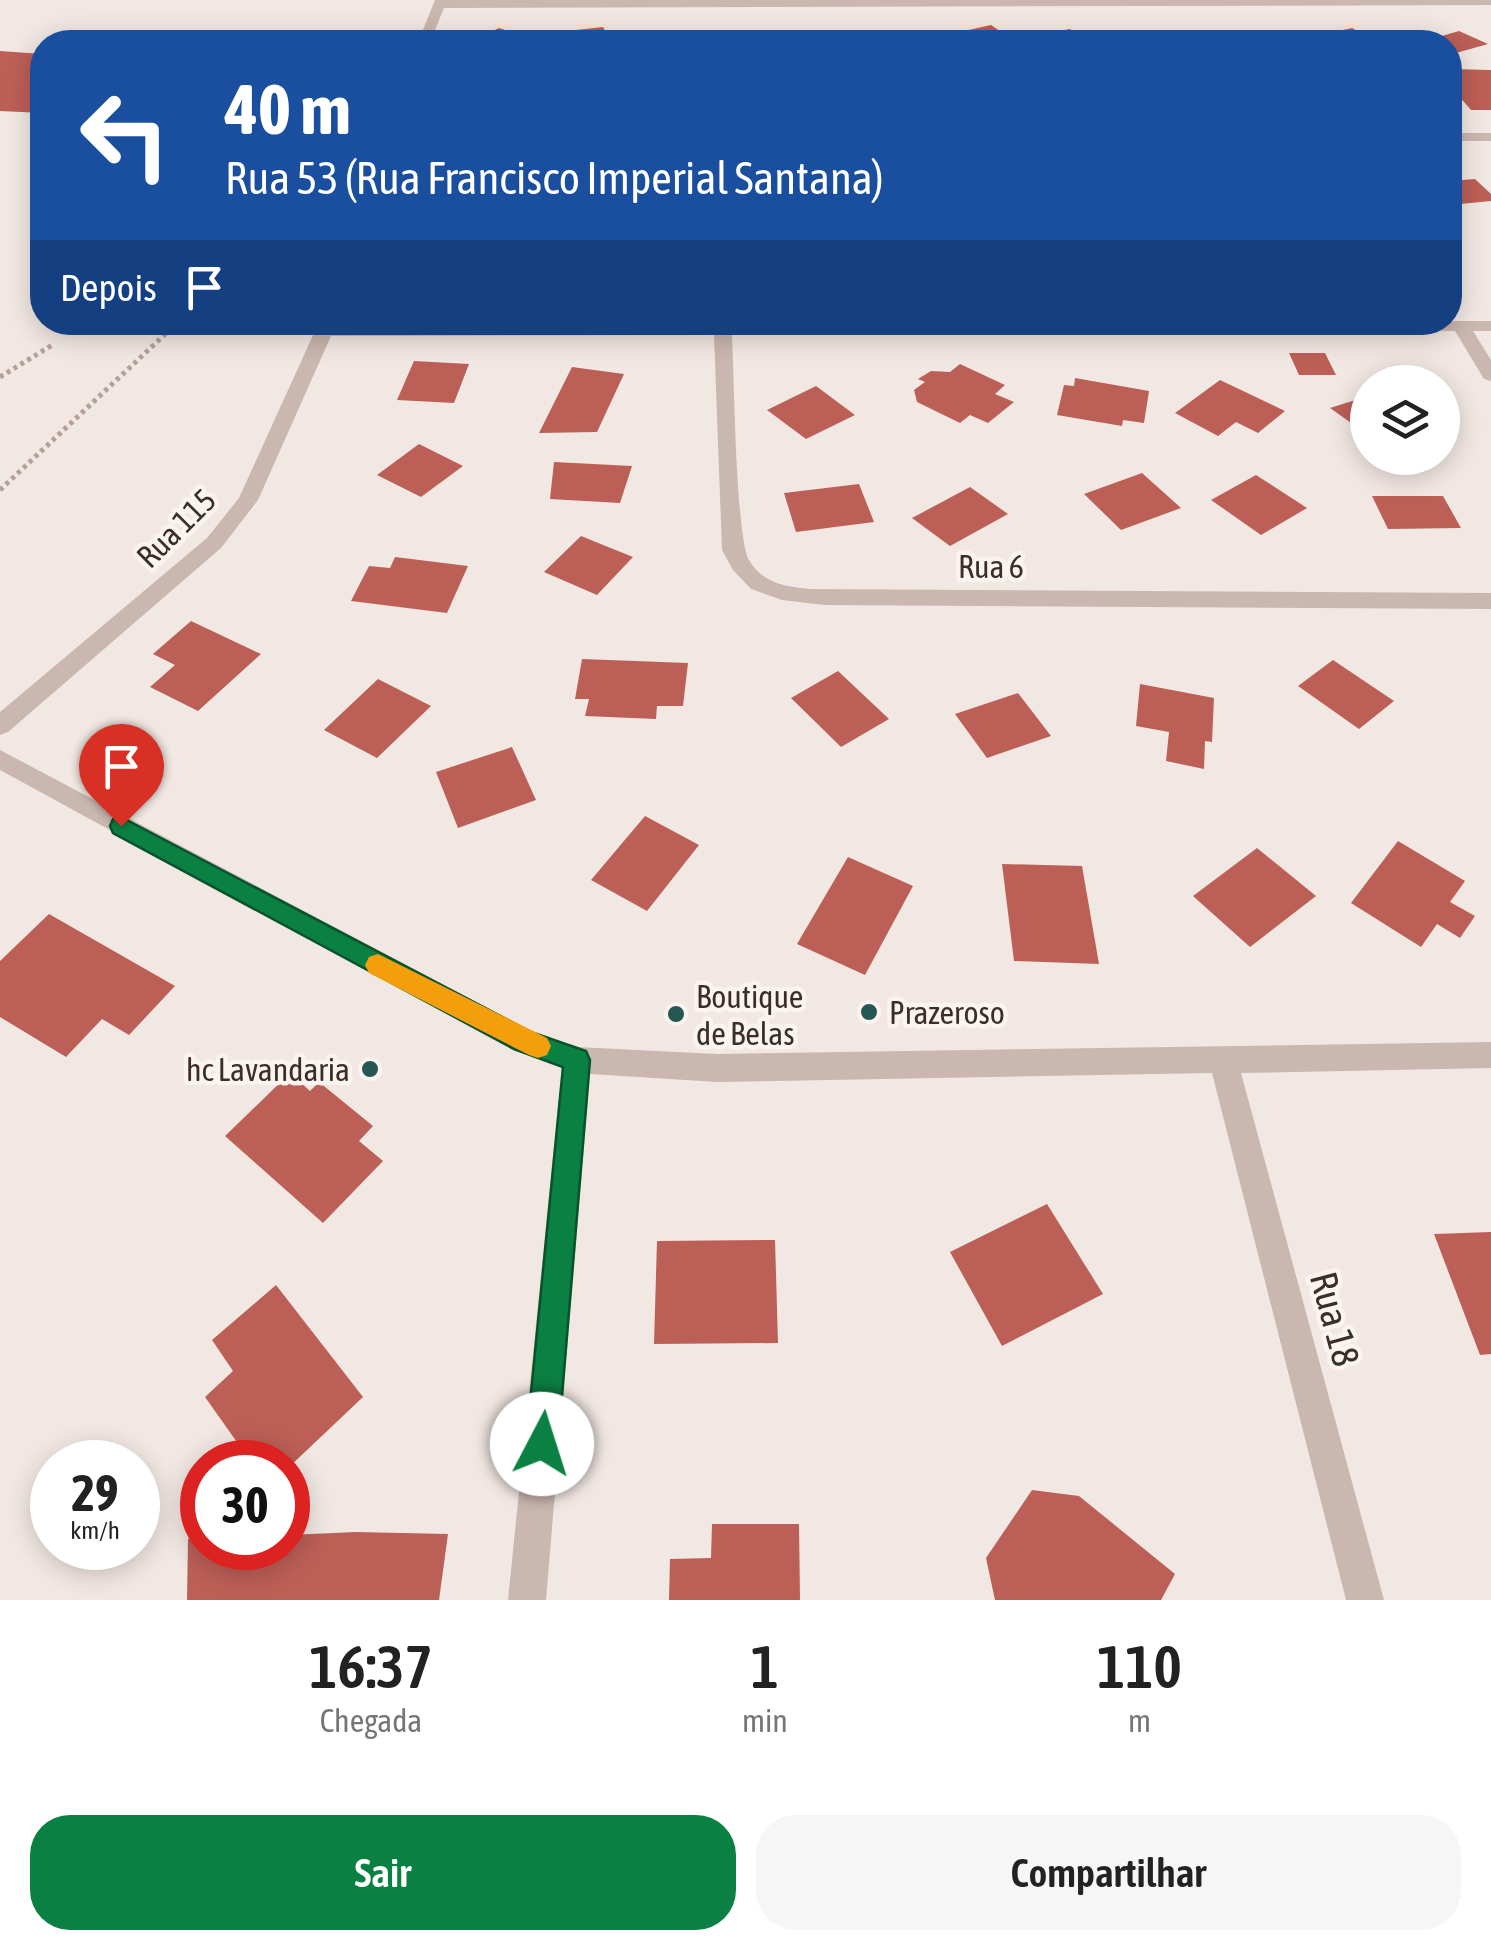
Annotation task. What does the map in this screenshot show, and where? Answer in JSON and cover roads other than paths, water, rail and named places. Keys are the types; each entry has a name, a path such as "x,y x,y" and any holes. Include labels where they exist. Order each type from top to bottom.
{"street":[{"path":"429,30 440,2 1491,1"},
{"path":"1462,137 1491,137"},
{"path":"1462,326 1491,326"},
{"path":"1462,328 1491,375"},
{"name":"Rua 115","path":"0,726 214,542 248,500 323,335"},
{"name":"Rua 6","path":"724,335 733,550 741,570 762,586 788,596 1491,601"},
{"path":"0,759 294,921 523,1041 577,1060 718,1068 1491,1055"},
{"name":"Rua 18","path":"1223,1059 1365,1600"},
{"path":"527,1600 577,1060"}],"place":[{"name":"Prazeroso","path":"869,1012"},
{"name":"Boutique de Belas","path":"676,1014"},
{"name":"hc Lavandaria","path":"370,1069"}]}
